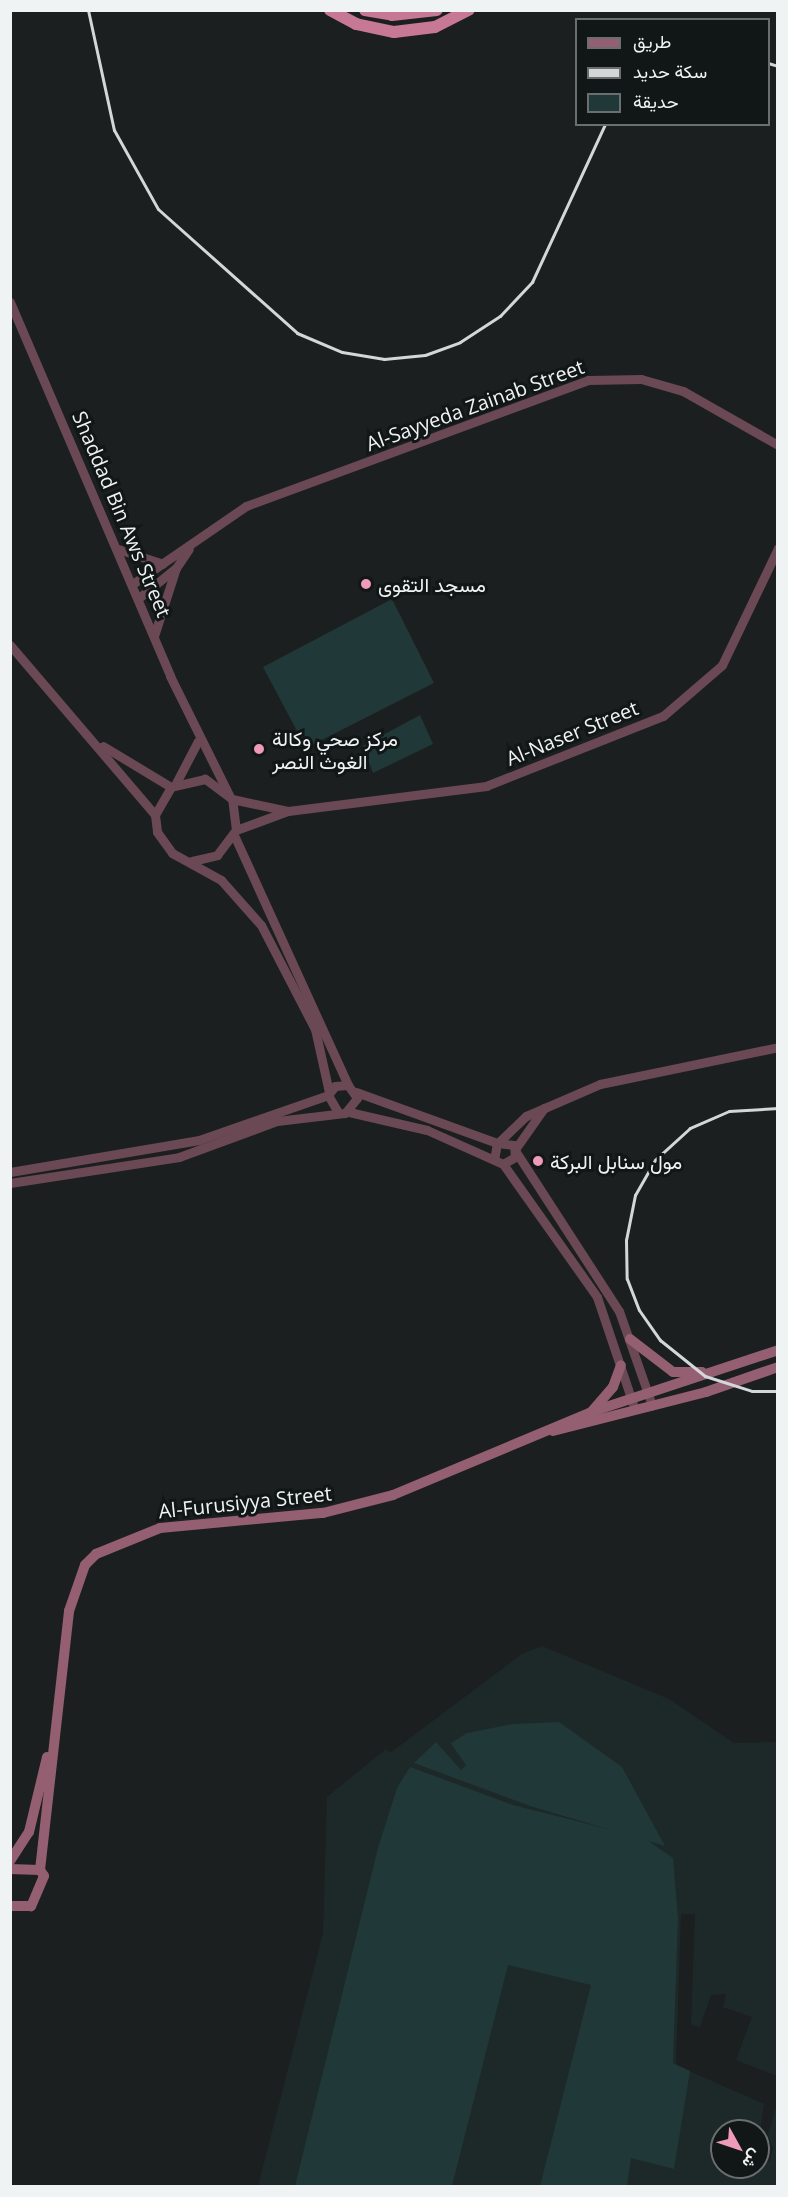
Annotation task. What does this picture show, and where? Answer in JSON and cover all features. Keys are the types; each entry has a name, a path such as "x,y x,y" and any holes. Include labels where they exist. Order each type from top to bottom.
{"highway":[{"path":"330,10 356,24 394,32 435,27 469,10"},
{"path":"365,10 392,15 437,10"}],"main road":[{"path":"630,1339 673,1372 723,1370 729,1384"},
{"name":"Al-Furusiyya Street","path":"10,1906 27,1908 34,1902 43,1884 40,1870 51,1745 73,1594 85,1565 108,1547 193,1522 345,1509 552,1431 591,1412 723,1370 777,1350"},
{"path":"591,1412 613,1387 621,1365"},
{"name":"Al-Furusiyya Street","path":"552,1431 652,1406 729,1384 777,1367"},
{"name":"Al-Furusiyya Street","path":"10,1861 29,1832 51,1745"},
{"path":"10,1869 40,1870"}],"street":[{"name":"Shaddad Bin Aws Street","path":"10,302 140,597 198,741 231,797"},
{"name":"Al-Sayyeda Zainab Street","path":"134,583 246,507 588,380 641,379 683,391 777,444"},
{"name":"Al-Sayyeda Zainab Street","path":"140,597 176,568 190,547"},
{"name":"Al-Naser Street","path":"235,833 288,811 486,786 663,716 722,665 777,548"},
{"path":"118,549 163,564"},
{"path":"154,636 176,568"},
{"path":"10,645 91,737 155,815 164,845 192,861 234,892 271,940 315,1029 329,1093 338,1113"},
{"path":"91,737 174,785 205,779 231,797 235,833 348,1085 356,1092 516,1150 611,1298 630,1339 652,1406"},
{"path":"155,815 198,741"},
{"name":"Al-Naser Street","path":"231,797 288,811"},
{"path":"192,861 217,855 235,833"},
{"path":"498,1162 498,1142 514,1123 545,1106 619,1078 777,1047"},
{"path":"10,1172 199,1140 348,1085"},
{"path":"349,1112 356,1103 356,1092"},
{"path":"498,1162 516,1150 545,1106"},
{"path":"10,1183 179,1157 277,1121 338,1113 349,1112 427,1130 498,1162 537,1207 597,1298 635,1410"},
{"path":"537,1207 549,1202"}],"shaded area":[{"path":"542,1646 669,1699 734,1743 777,1742 777,2076 736,2060 752,2017 723,2007 726,1994 711,1995 700,2027 691,2025 695,1914 681,1914 676,2065 764,2104 762,2119 710,2119 710,2179 770,2179 773,2148 770,2140 770,2128 777,2104 777,2186 258,2186 323,1933 327,1797 386,1749 390,1753 522,1654"}],"green space":[{"path":"392,599 434,683 306,748 263,667"},
{"path":"420,715 433,744 373,773 363,746"},
{"path":"559,1722 622,1767 665,1846 530,1806 414,1763 436,1742 461,1770 466,1765 445,1735 451,1743 467,1733 512,1724"},
{"path":"410,1767 513,1805 644,1838 673,1858 678,1919 673,2063 690,2071 674,2169 631,2158 627,2186 540,2186 591,1985 508,1965 452,2186 295,2186 378,1848 397,1788"}],"railway":[{"path":"88,10 114,130 158,209 297,333 342,352 384,359 425,355 460,342 500,316 532,282 604,126"},
{"path":"770,64 778,66"},
{"path":"778,1108 729,1111 690,1128 655,1160 635,1195 626,1240 627,1279 639,1310 660,1340 705,1376 752,1391 778,1391"}],"place":[{"name":"مسجد التقوى","path":"366,584"},
{"name":"مركز صحي وكالة الغوث النصر","path":"259,749"},
{"name":"مول سنابل البركة","path":"538,1161"}]}
